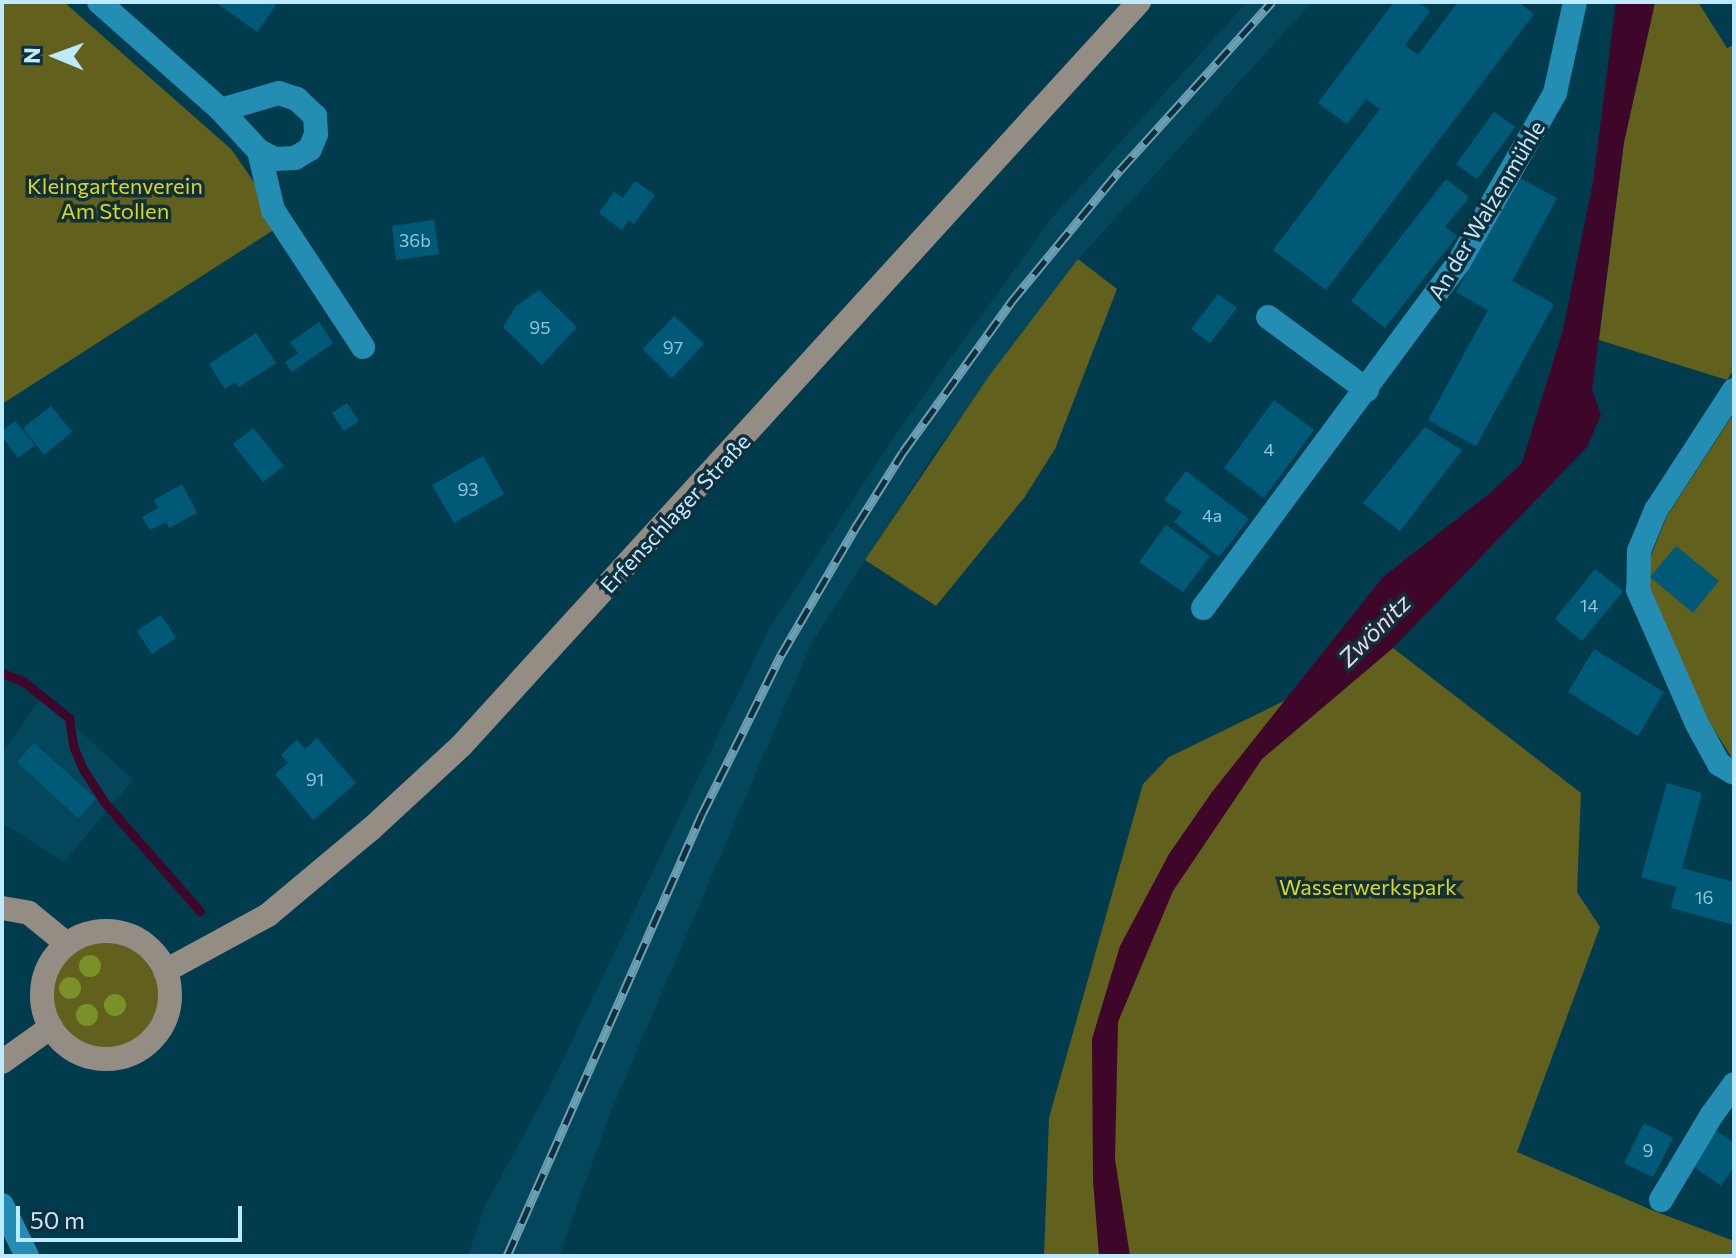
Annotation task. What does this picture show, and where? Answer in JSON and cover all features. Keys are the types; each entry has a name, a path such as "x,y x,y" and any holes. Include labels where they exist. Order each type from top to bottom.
{"main road":[{"name":"Erfenschlager Straße","path":"165,971 268,915 371,829 461,746 1139,2"},
{"path":"2,908 29,913 67,944"},
{"path":"96,931 126,934 148,947 165,971 168,1009 160,1029 135,1051 111,1059 94,1058 76,1051 51,1027 43,1007 43,985 50,964 67,944 96,931"},
{"path":"2,1062 51,1027"}],"street":[{"path":"99,2 221,110 259,151 275,159 295,158 310,149 316,134 315,116 297,99 279,93 221,110"},
{"name":"An der Walzenmühle","path":"1203,608 1459,262 1555,93 1567,6"},
{"path":"259,151 273,210 363,347"},
{"path":"1268,317 1367,390"},
{"path":"1734,390 1656,510 1639,551 1638,590 1697,724 1719,764 1734,773"},
{"path":"1661,1200 1711,1116 1734,1084"},
{"path":"2,1205 27,1256"}],"shaded area":[{"path":"1247,2 1312,2 1078,259 935,452 811,644 611,1111 559,1256 468,1256 484,1208 552,1083 770,627 898,431 1051,219"},
{"path":"42,696 133,780 64,862 2,823 2,753"}],"green space":[{"name":"Kleingartenverein Am Stollen","path":"2,2 64,2 231,149 283,224 2,404"},
{"path":"1655,2 1698,2 1727,48 1734,45 1734,369 1727,380 1599,340 1624,142"},
{"path":"1078,259 1117,289 1055,449 1024,498 936,606 865,560 989,376"},
{"path":"1734,413 1734,761 1711,725 1648,597 1650,558 1667,516"},
{"name":"Wasserwerkspark","path":"1393,648 1581,793 1577,892 1600,927 1517,1152 1654,1211 1734,1241 1734,1256 1044,1256 1049,1118 1143,784 1169,757"},
{"path":"106,931 130,936 151,950 165,971 170,995 165,1019 151,1040 130,1054 106,1059 82,1054 61,1040 47,1019 42,995 47,971 61,950 82,936"}],"water":[{"name":"Zwönitz","path":"1616,2 1655,2 1624,142 1592,390 1601,415 1587,447 1393,648 1262,759 1173,891 1118,1022 1115,1159 1130,1256 1099,1256 1093,1180 1092,1039 1120,946 1169,854 1212,792 1383,577 1489,494 1522,463 1563,330 1593,182"}],"building":[{"path":"215,2 278,2 257,32"},
{"path":"1394,2 1419,2 1430,11 1405,45 1418,55 1458,2 1518,2 1534,14 1326,290 1273,250 1380,109 1366,99 1347,124 1318,103"},
{"path":"1494,112 1515,127 1477,179 1456,164"},
{"path":"1518,177 1557,198 1512,281 1554,304 1476,446 1428,420 1488,310 1456,292"},
{"path":"1446,179 1469,197 1445,227 1457,236 1385,328 1351,301"},
{"path":"635,181 655,195 634,224 629,220 622,230 599,213 614,192 623,198"},
{"path":"434,220 439,254 396,260 392,226"},
{"path":"539,290 577,327 542,365 503,327 516,306"},
{"path":"1218,294 1237,308 1210,343 1191,329"},
{"path":"674,316 704,344 672,378 643,349"},
{"path":"319,322 333,343 292,372 285,362 298,353 290,342"},
{"path":"256,333 276,363 239,387 235,382 225,389 209,364"},
{"path":"1274,400 1314,430 1264,498 1224,468"},
{"path":"347,403 359,421 344,431 332,413"},
{"path":"51,406 72,432 44,455 23,428"},
{"path":"15,421 35,445 18,458 2,437 2,431"},
{"path":"1425,427 1462,450 1400,531 1363,503"},
{"path":"253,428 284,466 263,482 233,444"},
{"path":"483,456 504,494 454,523 432,485"},
{"path":"1186,471 1249,519 1219,557 1174,522 1182,512 1164,500"},
{"path":"182,484 197,513 169,528 166,522 150,530 142,517 158,508 154,500"},
{"path":"1166,525 1210,556 1183,592 1139,562"},
{"path":"1676,546 1719,581 1693,613 1650,577"},
{"path":"1595,569 1623,591 1582,641 1555,619"},
{"path":"161,615 176,638 152,654 137,631"},
{"path":"1594,649 1664,692 1638,736 1568,692"},
{"path":"317,738 356,783 313,820 275,774 288,763 281,755 297,740 305,749"},
{"path":"34,743 96,799 78,818 17,762"},
{"path":"1667,783 1702,793 1682,868 1734,882 1734,925 1671,908 1676,887 1641,877"},
{"path":"1644,1123 1673,1138 1653,1177 1624,1163"},
{"path":"1714,1129 1734,1143 1734,1167 1721,1186 1690,1164"}],"waterway":[{"path":"2,673 24,682 69,718 74,748 83,769 105,803 200,911"}],"railway":[{"path":"507,1256 702,814 781,655 857,525 903,452 1011,302 1120,170 1272,2"}]}
